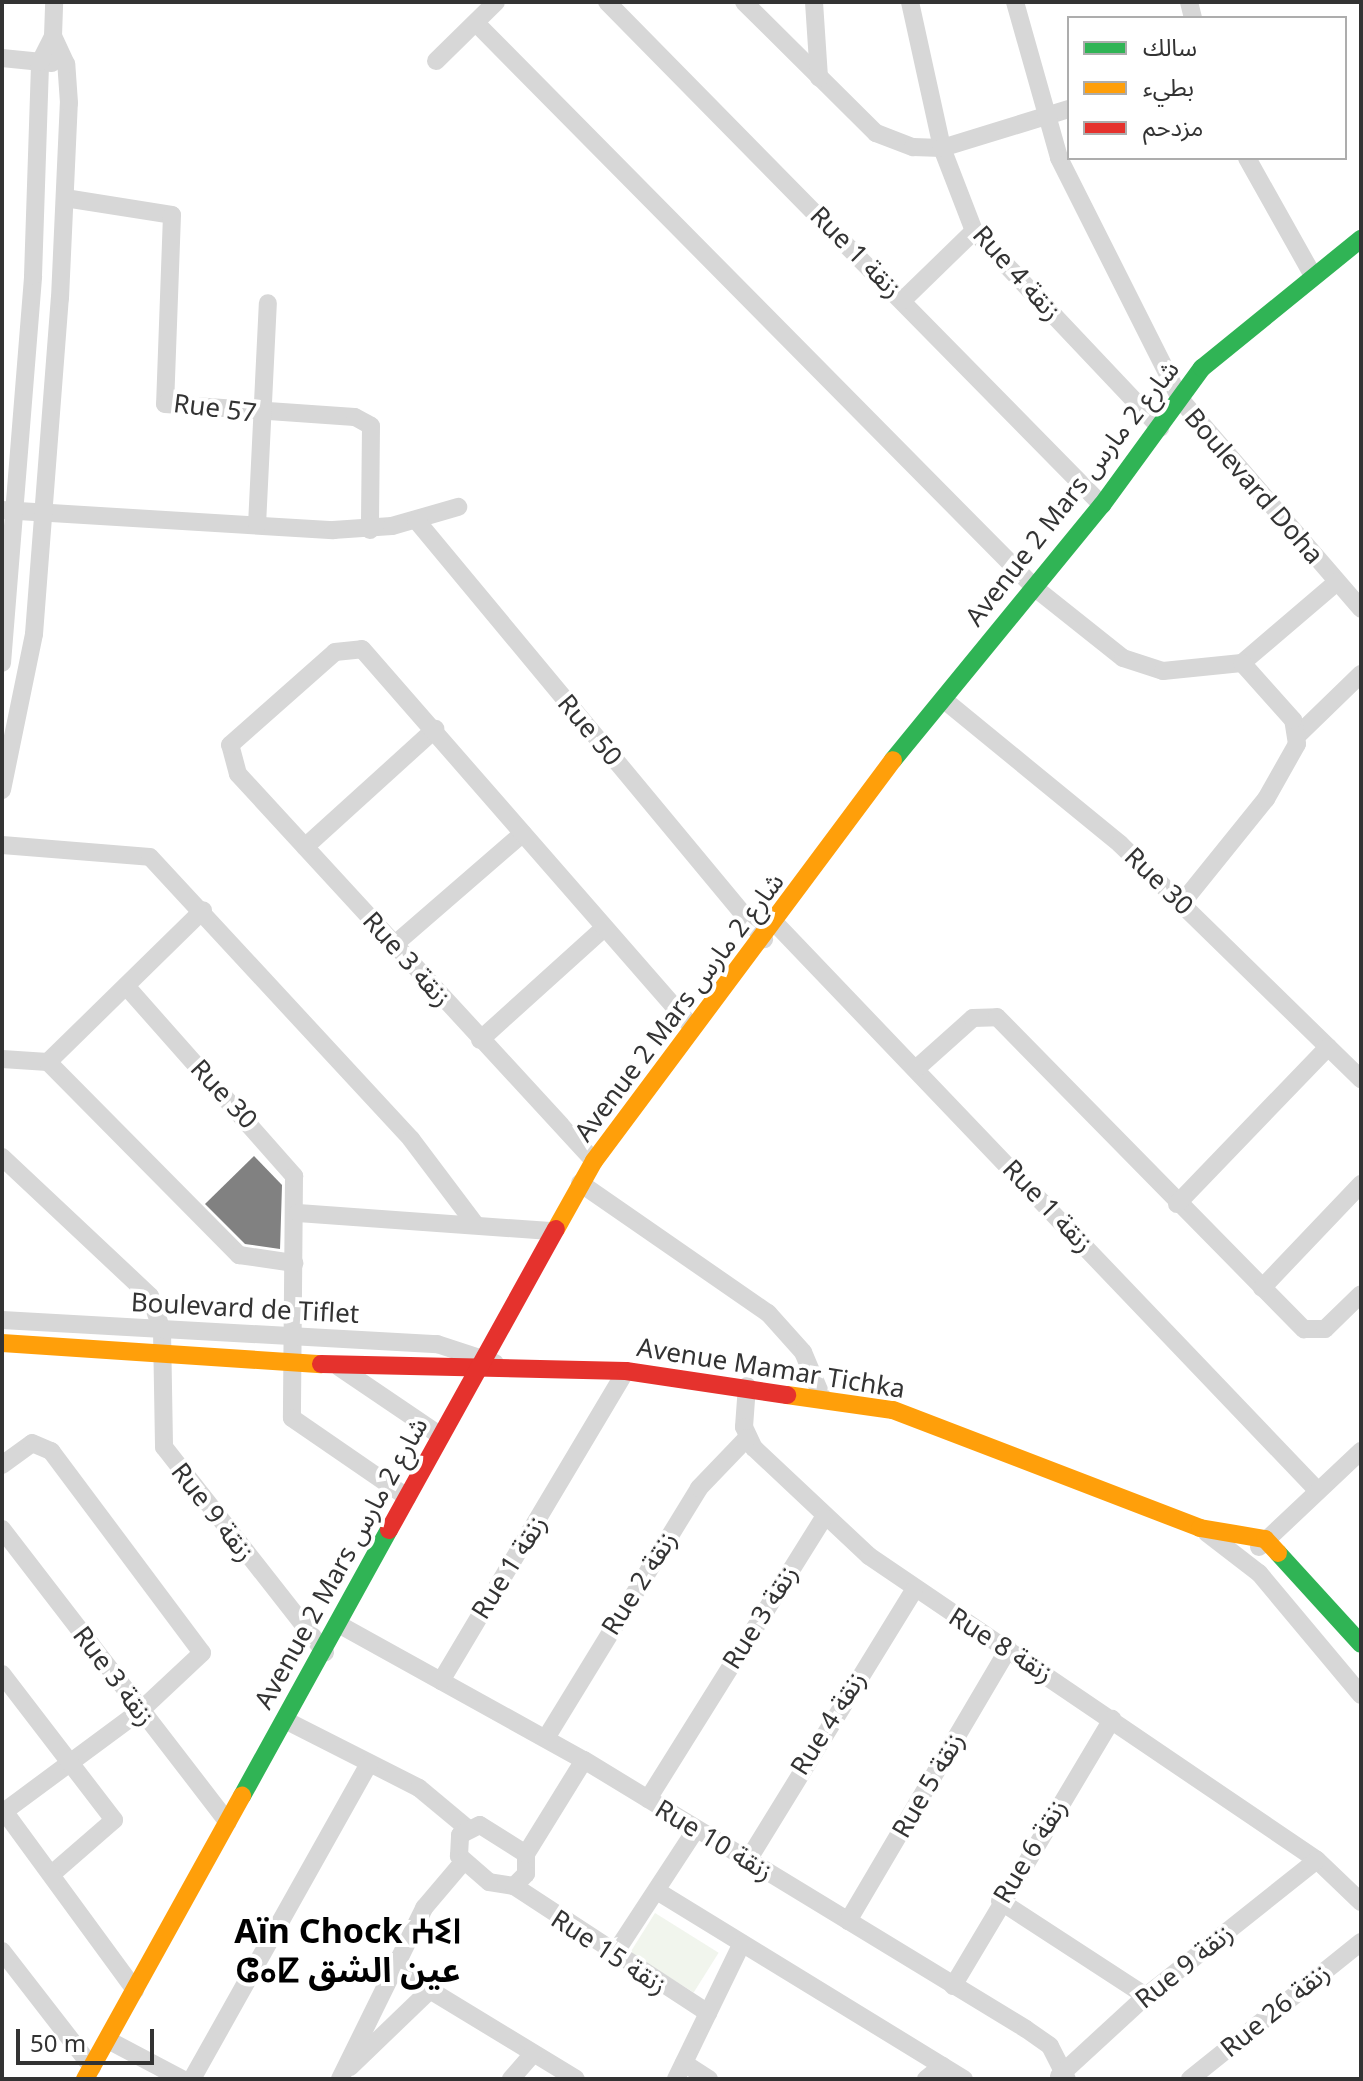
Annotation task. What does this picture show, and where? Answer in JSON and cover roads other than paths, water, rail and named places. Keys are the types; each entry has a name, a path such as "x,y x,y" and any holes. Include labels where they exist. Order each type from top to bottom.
{"street":[{"path":"2,663 11,442 40,62 53,36 54,2"},
{"path":"436,61 496,2"},
{"name":"Rue 1 زنقة","path":"607,2 1102,505"},
{"path":"744,2 876,133 913,147 942,148 1067,110"},
{"path":"814,2 819,78"},
{"name":"Rue 4 زنقة","path":"910,2 942,148 974,231 1160,428"},
{"name":"Boulevard Doha","path":"1015,2 1042,117 1089,228 1180,399 1361,609"},
{"path":"476,23 1038,591 1142,667 1182,672 1242,663 1337,582"},
{"path":"2,790 30,667 45,512 65,198 66,64 53,36"},
{"path":"2,58 66,64"},
{"path":"1248,160 1312,274"},
{"name":"Rue 57","path":"65,198 168,211 174,227 162,402 260,414 365,421 373,438 370,530"},
{"path":"903,300 974,231"},
{"name":"Avenue 2 Mars شارع 2 مارس","path":"88,2073 340,1625 550,1231 594,1161 692,1027 770,932 943,699 1038,591 1180,399 1225,344 1361,239"},
{"path":"257,525 260,414 268,303"},
{"path":"9,510 370,530 458,507"},
{"name":"Rue 50","path":"416,520 770,932"},
{"name":"Rue 3 زنقة","path":"435,729 380,666 351,646 228,751 238,774 594,1161"},
{"path":"1242,663 1298,735"},
{"path":"1182,903 1266,799 1298,735 1361,674"},
{"name":"Rue 30","path":"943,699 1182,903 1328,1047 1354,1059 1361,1079"},
{"path":"305,847 435,729 603,929 692,1027"},
{"path":"395,944 523,833"},
{"path":"2,845 139,852 203,910 420,1149 475,1224"},
{"path":"48,1062 203,910"},
{"path":"480,1040 603,929"},
{"name":"Rue 1 زنقة","path":"770,932 917,1068 1317,1490"},
{"name":"Rue 30","path":"126,986 289,1167 298,1213 288,1336 294,1421 407,1497"},
{"path":"917,1068 973,1018 997,1017 1262,1288 1316,1332 1361,1294"},
{"path":"1177,1204 1328,1047"},
{"path":"2,1059 48,1062 236,1252 294,1263"},
{"path":"2,1157 143,1285 162,1330"},
{"path":"580,1183 768,1313 803,1352 822,1397"},
{"path":"1262,1288 1361,1184"},
{"path":"298,1213 550,1231"},
{"name":"Boulevard de Tiflet","path":"2,1320 437,1344 481,1364"},
{"name":"Rue 9 زنقة","path":"162,1330 164,1447 325,1652"},
{"name":"Boulevard de Tiflet","path":"2,1343 333,1363 481,1364"},
{"path":"333,1363 441,1436"},
{"name":"Avenue Mamar Tichka","path":"481,1364 505,1369 626,1371 822,1397 955,1429 1200,1528 1265,1539"},
{"name":"Rue 1 زنقة","path":"441,1681 626,1371"},
{"path":"747,1386 747,1438"},
{"name":"Rue 8 زنقة","path":"747,1438 824,1517 914,1590 1008,1649 1317,1860 1361,1902"},
{"name":"Rue 2 زنقة","path":"546,1738 693,1496 747,1438"},
{"path":"2,1465 32,1443 43,1445 196,1638 202,1658 140,1711 3,1812 53,1873 135,1990"},
{"path":"1247,1562 1265,1539 1361,1451"},
{"name":"Rue 3 زنقة","path":"648,1799 824,1517"},
{"name":"Avenue Mamar Tichka","path":"1200,1528 1247,1562 1361,1695"},
{"name":"Rue 3 زنقة","path":"2,1529 228,1822"},
{"path":"1265,1539 1361,1644"},
{"name":"Rue 4 زنقة","path":"748,1860 914,1590"},
{"name":"Rue 10 زنقة","path":"340,1625 584,1760 1039,2037 1063,2076"},
{"name":"Rue 5 زنقة","path":"848,1921 1008,1649"},
{"path":"2,1674 72,1761 114,1820 53,1873"},
{"name":"Rue 6 زنقة","path":"953,1986 1000,1901 1112,1719"},
{"path":"285,1720 434,1797 467,1828 488,1827 526,1854"},
{"path":"467,1828 457,1842 463,1862 489,1882 514,1886 526,1874 526,1854 584,1760"},
{"path":"192,2079 369,1763"},
{"path":"613,1956 696,1829"},
{"name":"Rue 9 زنقة","path":"1063,2076 1146,1996 1317,1860"},
{"path":"342,2075 392,1967 436,1888 463,1862"},
{"name":"Rue 15 زنقة","path":"514,1886 613,1956 708,2013"},
{"path":"657,1891 964,2079"},
{"path":"1000,1901 1146,1996"},
{"name":"Rue 26 زنقة","path":"1190,2079 1361,1942"},
{"path":"709,2079 680,2071 741,1945"},
{"path":"2,1951 88,2073"},
{"path":"392,1967 576,2079"},
{"path":"342,2075 429,1991"},
{"path":"108,2040 182,2079"},
{"path":"511,2079 533,2054"},
{"path":"926,2079 942,2066"}],"district":[{"name":"Aïn Chock ⵄⵉⵏ ⵛⴰⵇ عين الشق","path":"348,1950"}]}
